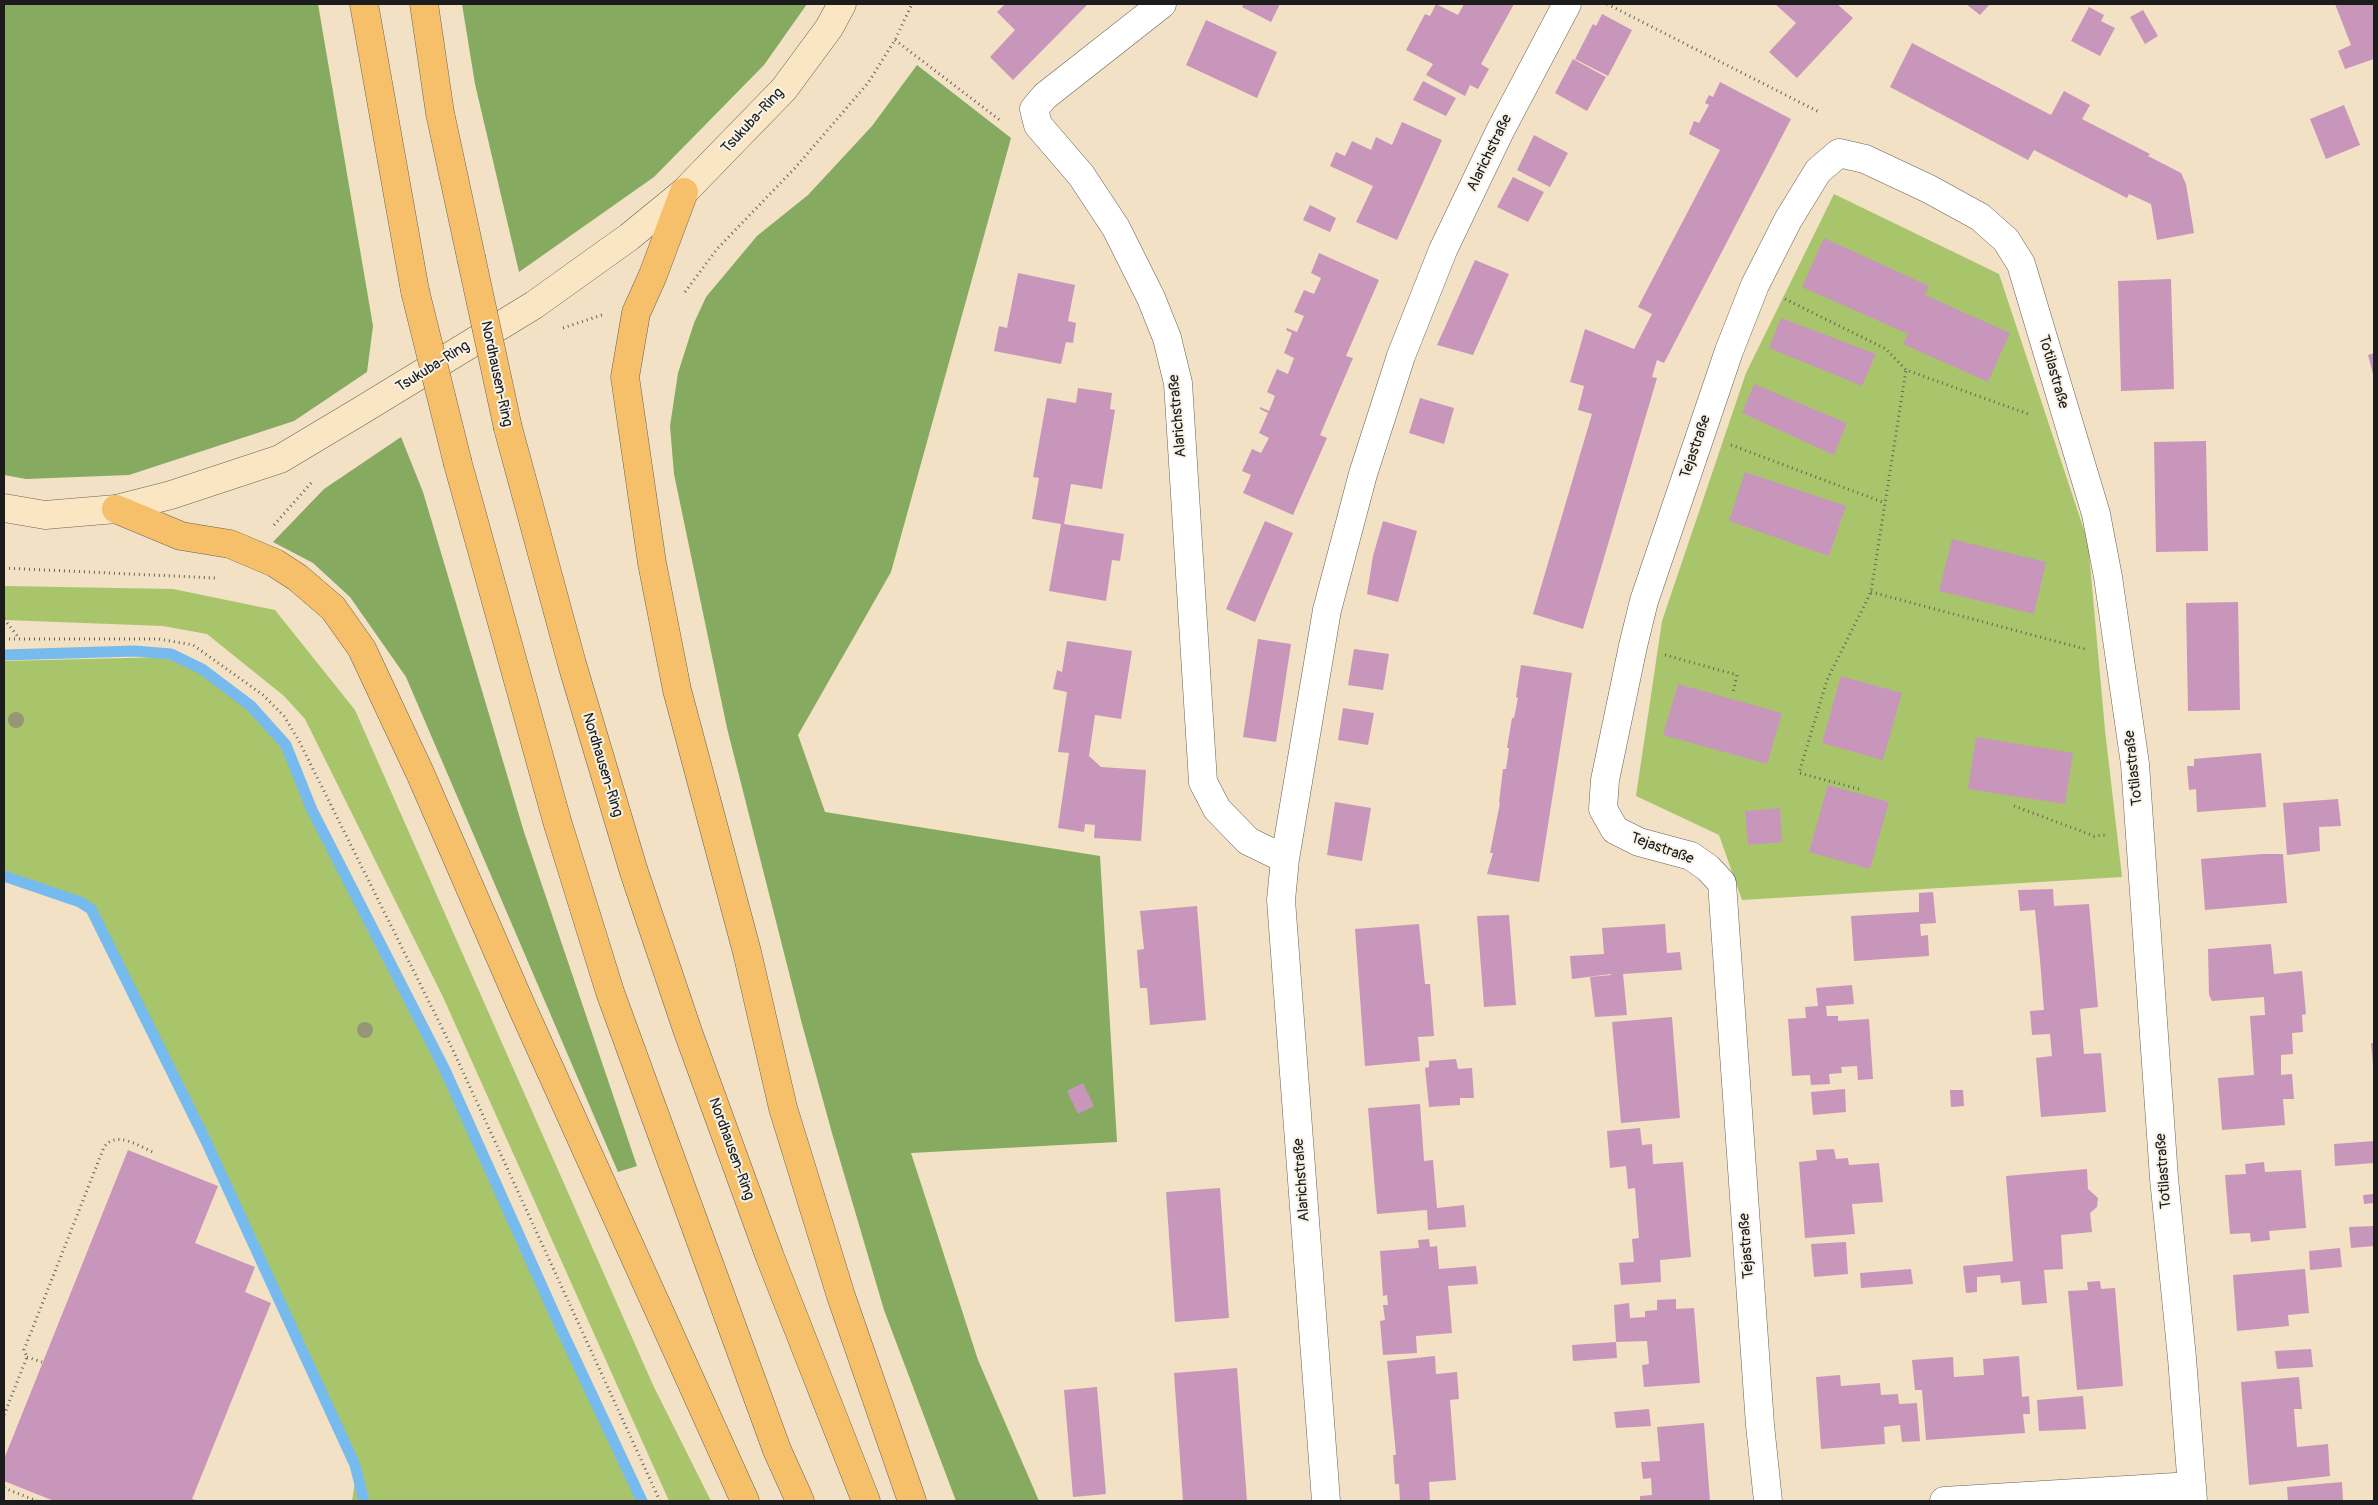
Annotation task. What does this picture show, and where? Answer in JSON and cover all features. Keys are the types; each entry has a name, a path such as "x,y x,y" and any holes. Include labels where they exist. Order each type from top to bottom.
{"highway":[{"path":"364,4 416,291 458,464 557,821 610,992 777,1450 800,1501"},
{"name":"Nordhausen-Ring","path":"424,4 440,113 508,428 572,664 634,872 688,1032 770,1257 866,1501"},
{"path":"684,192 653,275 636,313 625,377 652,563 677,690 747,952 783,1108 841,1296 912,1501"},
{"path":"116,509 181,536 230,544 275,563 298,578 333,608 362,649 420,773 521,1005 745,1501"}],"main road":[{"name":"Tsukuba-Ring","path":"4,508 45,514 116,509 171,495 280,459 534,305 630,236 684,192 784,89 829,28 842,4"}],"street":[{"name":"Alarichstraße","path":"1162,4 1045,96 1034,108 1038,126 1080,175 1116,228 1151,298 1167,338 1178,383 1203,782 1217,809 1248,842 1285,859"},
{"name":"Alarichstraße","path":"1326,1501 1281,900 1285,859 1327,610 1363,474 1401,356 1447,241 1500,131 1567,4"},
{"name":"Tejastraße","path":"1768,1501 1759,1406 1722,883 1708,868 1691,856 1639,842 1615,830 1603,808 1604,780 1644,601 1700,433 1756,285 1788,220 1818,171 1839,153"},
{"name":"Totilastraße","path":"1839,153 1865,159 1929,188 1980,217 2006,240 2021,264 2096,514 2108,577 2135,764 2164,1178 2182,1358 2192,1494"},
{"path":"1944,1501 2192,1494"}],"path":[{"path":"1607,4 1819,112"},
{"path":"894,40 1000,122"},
{"path":"1756,285 1886,349 1906,370 2046,420 2067,421"},
{"path":"1859,789 1799,773 1827,680 1870,592 1906,370"},
{"path":"1700,433 1885,503"},
{"path":"1870,592 2105,655 2119,653"},
{"path":"4,619 19,638"},
{"path":"4,640 19,638 159,639 193,645 263,695 284,716 299,740 452,1048 660,1501"},
{"path":"1633,646 1737,676 1733,692"},
{"path":"2014,806 2094,836 2122,835 2141,840"},
{"path":"4,1415 27,1357 24,1350 104,1146 110,1140 118,1138 155,1153"},
{"path":"27,1357 42,1362"},
{"path":"4,1488 37,1501"}],"green space":[{"path":"4,4 318,4 373,326 367,372 294,421 129,475 26,479 4,475"},
{"path":"462,4 807,4 764,65 654,177 519,272 475,84"},
{"path":"917,65 1011,138 891,572 798,735 825,812 1100,856 1117,1142 911,1153 978,1360 1039,1501 956,1501 884,1310 802,1024 727,728 674,474 670,426 678,373 694,323 706,297 757,236 808,195 872,126"},
{"path":"1834,194 1999,274 2088,542 2105,730 2122,877 1742,900 1719,835 1636,796 1662,621 1746,373"},
{"path":"401,437 423,492 524,832 637,1166 618,1172 406,677 350,597 313,563 273,542 324,489"},
{"path":"5,586 173,589 275,610 355,710 653,1385 711,1501 669,1501 443,997 305,719 284,696 207,634 163,626 5,620"},
{"path":"168,657 187,663 204,673 258,713 285,750 466,1124 554,1312 639,1501 352,1501 357,1469 292,1336 193,1122 87,907 4,879 4,661"}],"building":[{"path":"1005,4 1088,4 1013,80 990,57 1015,30 997,12"},
{"path":"1244,4 1280,4 1271,22 1242,7"},
{"path":"1436,4 1458,15 1464,4 1514,4 1481,64 1489,69 1478,89 1470,85 1465,96 1426,75 1433,64 1406,50 1425,14 1430,16"},
{"path":"1775,4 1837,4 1853,18 1797,78 1769,52 1796,23"},
{"path":"1966,4 1990,4 1980,15"},
{"path":"2335,4 2374,4 2374,59 2345,69 2338,51 2351,45"},
{"path":"2089,7 2104,15 2101,21 2115,28 2100,56 2071,41"},
{"path":"2143,10 2158,36 2145,44 2130,17"},
{"path":"1602,14 1632,30 1608,76 1575,59 1593,24 1596,26"},
{"path":"1206,20 1277,52 1257,98 1186,65"},
{"path":"1912,43 2051,115 2064,91 2090,105 2082,119 2150,154 2148,156 2181,173 2186,184 2194,233 2157,240 2151,204 2129,194 2127,198 2034,150 2028,160 1890,87"},
{"path":"1573,59 1606,77 1587,111 1555,93"},
{"path":"1423,81 1456,98 1446,116 1413,100"},
{"path":"1720,82 1791,119 1664,363 1657,360 1652,377 1657,378 1583,629 1533,614 1592,414 1578,410 1584,386 1570,382 1585,329 1634,349 1652,314 1638,307 1720,150 1689,134 1694,121 1699,123 1709,105 1705,103 1709,95 1713,97"},
{"path":"2344,105 2360,145 2326,159 2310,119"},
{"path":"1402,122 1442,140 1397,240 1356,222 1373,186 1330,166 1336,152 1345,156 1352,141 1371,150 1376,137 1392,145"},
{"path":"1534,135 1568,153 1550,187 1517,170"},
{"path":"1513,177 1544,192 1528,222 1497,207"},
{"path":"1310,205 1336,218 1330,232 1303,220"},
{"path":"1824,238 1929,286 1925,295 2010,333 1988,382 1903,344 1908,334 1802,287"},
{"path":"1319,253 1379,280 1346,356 1353,358 1320,435 1327,438 1293,515 1243,493 1251,475 1242,471 1252,449 1261,453 1269,438 1259,433 1268,413 1260,409 1260,407 1269,411 1275,396 1267,392 1277,369 1288,374 1294,358 1284,353 1292,333 1286,330 1287,328 1297,332 1304,316 1294,312 1304,290 1314,294 1321,278 1311,273"},
{"path":"1475,260 1509,274 1473,355 1437,345"},
{"path":"1018,273 1075,285 1068,321 1076,323 1073,343 1066,342 1061,364 994,351 999,326 1007,328"},
{"path":"2171,279 2174,389 2121,391 2118,281"},
{"path":"1781,318 1876,354 1862,386 1769,348"},
{"path":"2374,353 2374,373 2373,374 2368,355"},
{"path":"1754,384 1847,423 1834,455 1742,413"},
{"path":"1078,388 1112,393 1110,409 1115,410 1102,489 1071,484 1064,524 1124,534 1120,561 1112,560 1106,601 1049,591 1061,524 1032,519 1039,478 1033,477 1047,398 1076,403"},
{"path":"1420,398 1454,408 1444,444 1409,433"},
{"path":"2206,441 2208,551 2156,552 2154,442"},
{"path":"1745,472 1846,506 1829,556 1729,521"},
{"path":"1265,521 1293,533 1255,622 1226,609"},
{"path":"1383,521 1417,531 1398,602 1367,594 1373,556"},
{"path":"1952,539 2046,562 2034,614 1939,591"},
{"path":"2238,602 2240,710 2188,711 2186,603"},
{"path":"1258,639 1291,644 1276,742 1243,737"},
{"path":"1067,641 1132,651 1121,719 1095,715 1089,756 1101,767 1146,770 1141,841 1094,838 1095,825 1085,824 1084,832 1058,828 1069,753 1058,752 1067,692 1053,689 1057,670 1062,672"},
{"path":"1354,649 1389,654 1383,690 1348,685"},
{"path":"1521,665 1572,673 1539,882 1487,874 1493,853 1490,853 1500,803 1503,769 1506,769 1512,718 1514,718 1518,698 1516,697"},
{"path":"1841,676 1902,693 1883,760 1822,743"},
{"path":"1678,684 1782,713 1767,764 1663,735"},
{"path":"1343,708 1374,713 1368,745 1338,740"},
{"path":"1976,737 2073,753 2065,804 1968,789"},
{"path":"2261,753 2266,807 2197,812 2196,789 2189,790 2187,766 2194,766 2194,759"},
{"path":"1828,785 1889,802 1870,869 1809,852"},
{"path":"2338,799 2341,826 2319,827 2320,851 2287,855 2283,803"},
{"path":"1335,802 1371,808 1362,861 1327,855"},
{"path":"1780,808 1782,842 1748,845 1745,811"},
{"path":"2283,854 2287,903 2205,910 2201,859"},
{"path":"2053,889 2054,906 2089,904 2098,1007 2080,1009 2084,1054 2101,1053 2106,1112 2041,1117 2036,1058 2052,1056 2050,1034 2032,1035 2030,1011 2044,1010 2040,960 2035,910 2020,911 2018,890"},
{"path":"1933,892 1936,923 1920,924 1921,936 1928,935 1929,956 1854,961 1851,916 1919,912 1919,893"},
{"path":"1197,906 1206,1020 1150,1025 1147,988 1140,988 1137,950 1144,949 1140,911"},
{"path":"1509,915 1516,1005 1484,1007 1477,916"},
{"path":"1419,924 1425,984 1430,984 1434,1036 1418,1037 1420,1061 1365,1066 1355,929"},
{"path":"1665,924 1667,953 1680,952 1682,970 1623,974 1627,1015 1595,1017 1590,977 1611,974 1572,979 1570,956 1604,954 1602,928"},
{"path":"2271,944 2274,974 2302,971 2306,1014 2302,1015 2303,1032 2292,1033 2293,1054 2281,1055 2281,1075 2292,1074 2294,1099 2283,1099 2285,1125 2222,1130 2218,1078 2254,1075 2250,1016 2265,1015 2264,997 2212,1001 2209,995 2208,949"},
{"path":"1852,985 1854,1004 1826,1006 1827,1016 1838,1016 1838,1021 1869,1019 1873,1079 1858,1080 1857,1066 1841,1067 1842,1073 1829,1074 1830,1084 1811,1085 1810,1075 1792,1076 1788,1019 1806,1018 1805,1007 1818,1006 1816,988"},
{"path":"1672,1017 1680,1118 1621,1123 1612,1022"},
{"path":"2371,1043 2374,1043 2374,1064 2373,1064"},
{"path":"1456,1059 1458,1069 1472,1068 1474,1098 1460,1098 1460,1105 1429,1107 1425,1068 1429,1067 1429,1061"},
{"path":"1083,1083 1094,1106 1078,1114 1067,1091"},
{"path":"1845,1089 1846,1112 1813,1115 1811,1092"},
{"path":"1950,1090 1963,1090 1964,1106 1951,1107"},
{"path":"1420,1104 1424,1161 1433,1160 1437,1208 1464,1205 1466,1227 1428,1230 1427,1210 1377,1214 1368,1108"},
{"path":"1640,1128 1642,1145 1652,1144 1653,1164 1683,1162 1691,1257 1660,1260 1661,1282 1621,1285 1619,1263 1634,1262 1632,1239 1639,1238 1635,1188 1628,1189 1626,1166 1610,1168 1607,1131"},
{"path":"2374,1141 2374,1163 2335,1166 2334,1144"},
{"path":"1834,1149 1836,1159 1848,1158 1849,1165 1879,1163 1883,1202 1852,1204 1855,1234 1805,1238 1799,1162 1817,1160 1816,1150"},
{"path":"128,1150 218,1186 195,1243 255,1267 245,1292 271,1303 192,1499 199,1501 54,1501 4,1481 4,1459"},
{"path":"2264,1162 2265,1172 2301,1170 2306,1228 2269,1231 2270,1240 2251,1242 2250,1233 2230,1234 2225,1175 2246,1174 2245,1164"},
{"path":"2087,1169 2088,1189 2098,1198 2097,1207 2090,1213 2092,1232 2061,1235 2063,1269 2044,1270 2047,1303 2022,1305 2020,1281 2001,1283 2000,1275 1977,1277 1977,1292 1966,1293 1963,1266 2013,1261 2006,1176"},
{"path":"1220,1188 1229,1318 1175,1322 1166,1192"},
{"path":"2374,1194 2374,1203 2364,1204 2363,1195"},
{"path":"2374,1226 2374,1246 2351,1248 2349,1227"},
{"path":"1429,1239 1430,1247 1437,1246 1439,1269 1476,1266 1478,1284 1448,1286 1452,1333 1416,1336 1417,1353 1383,1355 1380,1321 1385,1320 1383,1305 1388,1305 1387,1295 1383,1296 1380,1251 1419,1248 1418,1240"},
{"path":"1846,1242 1848,1274 1814,1277 1811,1244"},
{"path":"2340,1248 2342,1267 2310,1270 2309,1251"},
{"path":"1911,1269 1913,1284 1861,1288 1860,1273"},
{"path":"2305,1269 2309,1313 2288,1315 2289,1326 2237,1331 2233,1275"},
{"path":"2100,1281 2101,1289 2115,1288 2123,1386 2077,1390 2068,1291 2088,1290 2087,1282"},
{"path":"1676,1299 1676,1309 1694,1308 1700,1383 1644,1387 1642,1365 1649,1364 1647,1341 1616,1342 1614,1305 1629,1303 1630,1318 1645,1317 1645,1311 1657,1310 1657,1300"},
{"path":"1616,1342 1617,1358 1573,1361 1572,1345"},
{"path":"2311,1349 2313,1367 2277,1369 2275,1351"},
{"path":"1435,1356 1436,1374 1457,1372 1459,1399 1450,1400 1456,1480 1429,1482 1430,1501 1400,1501 1399,1484 1395,1484 1393,1455 1396,1455 1387,1361"},
{"path":"2019,1356 2022,1397 2029,1396 2030,1414 2023,1414 2025,1433 1926,1440 1922,1390 1915,1390 1912,1360 1953,1357 1954,1377 1984,1375 1983,1359"},
{"path":"1237,1368 1247,1501 1183,1501 1174,1373"},
{"path":"1840,1375 1841,1386 1880,1383 1881,1395 1898,1394 1899,1404 1917,1403 1920,1441 1902,1442 1900,1425 1884,1427 1885,1444 1821,1449 1816,1377"},
{"path":"2299,1377 2302,1409 2294,1409 2297,1447 2328,1444 2330,1476 2249,1485 2241,1382"},
{"path":"1097,1387 1106,1494 1073,1497 1064,1390"},
{"path":"2083,1396 2086,1429 2039,1431 2037,1400"},
{"path":"1649,1409 1651,1426 1616,1428 1614,1412"},
{"path":"1704,1423 1710,1501 1640,1501 1640,1496 1652,1495 1651,1478 1643,1479 1641,1462 1660,1461 1657,1427"},
{"path":"2342,1482 2343,1501 2288,1501 2287,1487"}],"waterway":[{"path":"4,655 134,651 171,654 202,669 251,706 286,745 312,810 445,1070 563,1333 642,1501"},
{"path":"4,876 80,902 91,909 205,1139 355,1465 364,1501"}]}
